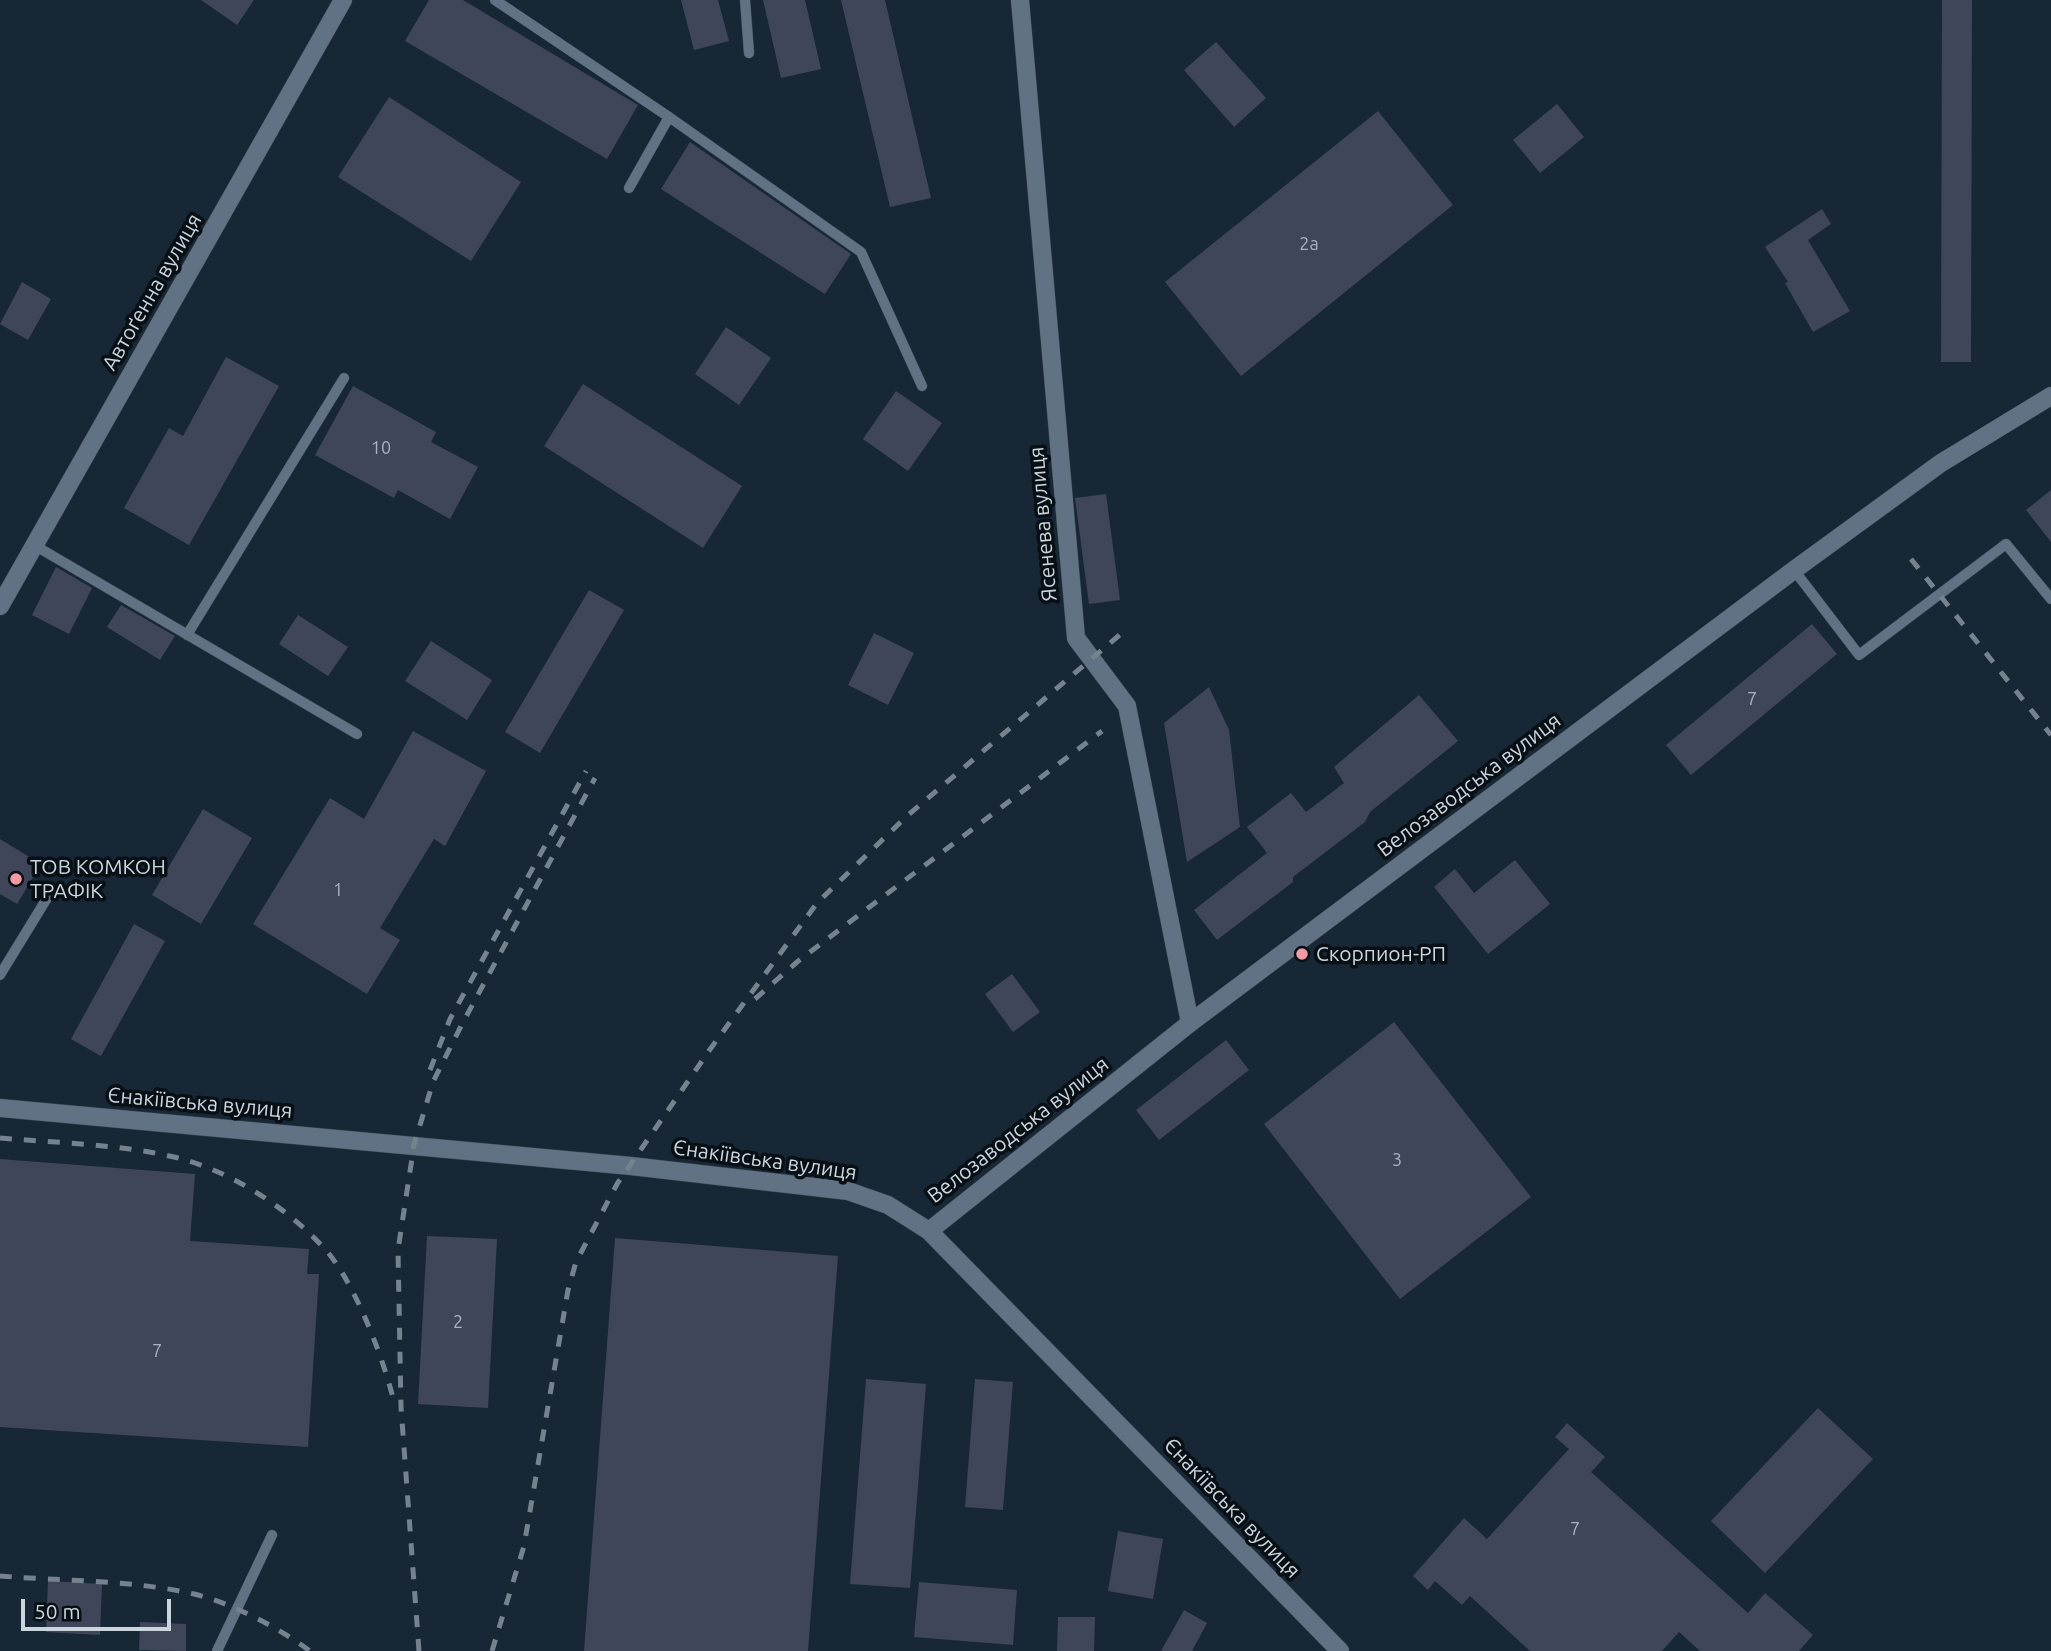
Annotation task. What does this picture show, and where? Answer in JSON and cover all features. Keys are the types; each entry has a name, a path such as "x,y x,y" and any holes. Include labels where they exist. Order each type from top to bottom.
{"street":[{"name":"Автоґенна вулиця","path":"0,606 343,0"},
{"name":"Ясенева вулиця","path":"1020,0 1076,638 1127,706 1190,1023"},
{"name":"Велозаводська вулиця","path":"929,1231 1190,1023 1794,570 1941,463 2051,396"},
{"name":"Єнакіївська вулиця","path":"0,1108 631,1166 848,1191 887,1205 929,1231 1340,1651"}],"lane":[{"path":"495,0 669,117 861,252 922,387"},
{"path":"745,0 749,53"},
{"path":"629,188 669,117"},
{"path":"187,635 344,378"},
{"path":"1794,570 1859,654 2006,544 2051,599"},
{"path":"34,545 357,734"},
{"path":"0,975 52,890"},
{"path":"217,1651 272,1535"}],"building":[{"path":"201,0 254,0 237,25"},
{"path":"429,0 463,0 638,105 607,159 405,41"},
{"path":"681,0 718,0 729,41 694,50"},
{"path":"763,0 805,0 821,69 781,78"},
{"path":"841,0 885,0 931,198 890,207"},
{"path":"1942,0 1972,0 1971,362 1941,362"},
{"path":"1216,42 1266,98 1234,127 1184,70"},
{"path":"389,97 521,182 471,261 338,177"},
{"path":"1557,104 1584,137 1540,173 1513,140"},
{"path":"1378,111 1453,205 1241,376 1165,282"},
{"path":"690,142 851,254 825,294 661,189"},
{"path":"1822,209 1831,224 1808,240 1850,311 1813,332 1785,283 1788,282 1765,247"},
{"path":"22,282 51,299 28,340 0,324"},
{"path":"726,327 771,358 739,405 695,374"},
{"path":"226,357 279,386 189,545 124,508 169,428 183,436"},
{"path":"583,384 742,486 703,548 544,446"},
{"path":"353,386 436,432 431,442 478,467 450,519 398,490 394,498 315,455"},
{"path":"896,391 942,423 908,471 863,439"},
{"path":"2051,490 2051,542 2026,510"},
{"path":"1106,494 1120,600 1089,604 1075,498"},
{"path":"56,567 92,588 69,634 32,615"},
{"path":"589,590 624,610 540,753 505,732"},
{"path":"121,605 175,636 160,660 107,627"},
{"path":"298,615 348,647 328,676 279,644"},
{"path":"1812,624 1837,654 1691,775 1666,745"},
{"path":"874,633 914,653 888,705 848,685"},
{"path":"431,641 492,680 467,720 405,681"},
{"path":"1209,687 1229,730 1240,827 1187,862 1164,723"},
{"path":"1419,695 1458,741 1370,812 1365,822 1293,877 1293,882 1217,940 1194,910 1267,853 1247,827 1291,793 1306,812 1344,783 1334,767"},
{"path":"413,731 486,771 445,846 434,839 380,928 400,940 367,994 253,924 330,798 364,819"},
{"path":"203,809 252,838 201,924 152,895"},
{"name":"ТОВ КОМКОН ТРАФІК","path":"0,839 41,864 17,904 0,894"},
{"path":"1515,860 1550,904 1488,954 1434,887 1455,869 1474,893"},
{"path":"134,924 165,941 101,1056 71,1039"},
{"path":"1012,974 1040,1012 1013,1032 985,994"},
{"path":"1394,1022 1531,1197 1400,1299 1264,1124"},
{"path":"1226,1040 1249,1070 1159,1140 1136,1110"},
{"path":"0,1159 195,1174 190,1241 309,1249 307,1274 319,1274 308,1447 0,1427"},
{"path":"427,1236 497,1239 488,1408 418,1404"},
{"path":"615,1238 838,1256 808,1651 584,1651"},
{"path":"866,1379 926,1384 910,1588 850,1584"},
{"path":"975,1379 1013,1382 1003,1510 965,1507"},
{"path":"1818,1408 1873,1459 1765,1573 1711,1521"},
{"path":"1567,1423 1605,1457 1591,1472 1748,1613 1765,1593 1813,1635 1799,1651 1700,1651 1679,1632 1662,1651 1530,1651 1470,1596 1462,1605 1435,1581 1428,1590 1413,1576 1464,1518 1487,1539 1569,1449 1555,1437"},
{"path":"1118,1531 1163,1539 1153,1599 1108,1591"},
{"path":"48,1581 102,1584 100,1635 46,1632"},
{"path":"919,1582 1017,1590 1013,1645 914,1637"},
{"path":"1184,1610 1207,1623 1192,1651 1161,1651"},
{"path":"1058,1617 1095,1617 1094,1651 1057,1651"},
{"path":"140,1622 186,1624 186,1651 139,1650"}],"railway":[{"path":"1911,559 2051,735"},
{"path":"492,1651 524,1546 568,1290 576,1262 617,1184 711,1048 817,903 907,816 1123,632"},
{"path":"755,999 797,962 1102,731"},
{"path":"430,1070 450,1019 586,771"},
{"path":"419,1651 401,1407 398,1250 414,1145 433,1082 595,778"},
{"path":"0,1138 110,1147 174,1157 235,1180 274,1204 323,1247 346,1279 376,1345 395,1406"},
{"path":"0,1576 122,1583 194,1594 255,1617 310,1651"}],"place":[{"name":"ТОВ КОМКОН ТРАФІК","path":"16,879"},
{"name":"Скорпион-РП","path":"1302,954"}]}
